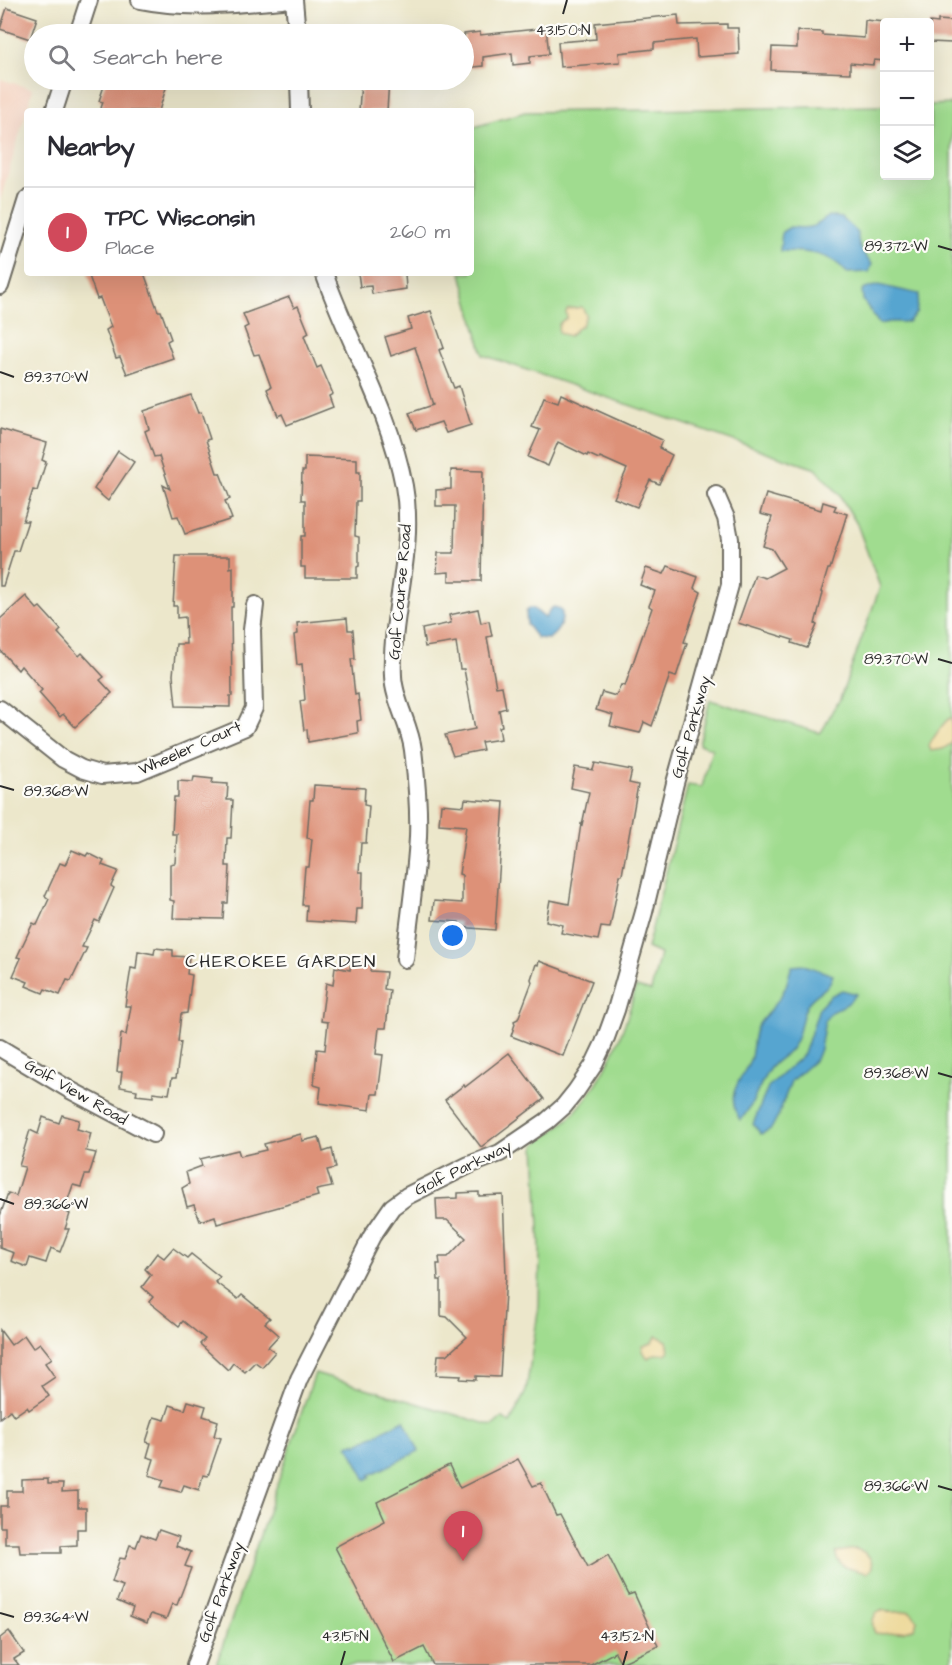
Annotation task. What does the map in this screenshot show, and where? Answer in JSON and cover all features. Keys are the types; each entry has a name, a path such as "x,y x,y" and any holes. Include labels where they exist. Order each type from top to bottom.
{"street":[{"path":"81,24 89,0"},
{"path":"140,0 166,5 202,7 283,0"},
{"path":"294,0 296,24"},
{"path":"55,108 61,90"},
{"path":"299,90 300,108"},
{"path":"0,286 24,209"},
{"name":"Golf Course Road","path":"325,276 388,428 398,458 408,519 407,546 393,652 393,679 413,749 418,836 405,959"},
{"name":"Golf Parkway","path":"195,1665 299,1378 372,1236 392,1208 407,1196 469,1165 500,1153 548,1120 576,1092 593,1066 604,1043 616,1010 644,912 675,783 730,585 730,539 726,518 716,495"},
{"name":"Wheeler Court","path":"0,709 63,759 82,769 102,775 138,772 245,727 254,708 252,630 255,605"},
{"name":"Golf View Road","path":"0,1048 70,1090 153,1134"}],"shaded area":[{"path":"0,79 24,86 24,90 33,90 27,108 24,108 24,120 0,201"}],"green space":[{"path":"952,104 952,1665 216,1665 315,1373 493,1426 502,1417 510,1423 526,1391 539,1306 540,1248 535,1145 568,1119 592,1091 611,1058 636,987 651,991 660,954 647,948 688,785 702,787 712,749 699,744 710,700 820,733 839,702 880,587 857,524 839,494 816,469 483,355 462,276 474,276 474,127 525,112 880,106 880,180 934,180 934,105"}],"sand":[{"path":"582,307 586,315 582,325 569,336 559,333 560,322 567,318 568,309"},
{"path":"952,718 952,743 943,749 931,751 930,743"},
{"path":"657,1336 667,1341 669,1350 666,1354 655,1354 648,1358 642,1351 643,1346 652,1343"},
{"path":"855,1549 862,1551 870,1558 872,1568 867,1573 839,1562 836,1552"},
{"path":"883,1610 909,1612 917,1620 915,1628 895,1633 875,1633 874,1618 876,1613"}],"water":[{"path":"828,216 842,218 858,233 861,250 872,264 869,272 847,273 833,261 816,254 780,251 782,232 790,227 806,228 815,225"},
{"path":"878,285 919,294 916,313 908,322 879,324 863,300 862,290"},
{"path":"554,607 561,609 560,626 548,639 537,638 527,625 526,612 529,608 533,608 545,618 550,609"},
{"path":"804,965 833,975 831,980 826,988 809,1002 794,1044 788,1053 770,1068 749,1109 740,1120 735,1110 734,1094 751,1057 756,1029 780,997 792,966"},
{"path":"842,990 857,994 847,1004 831,1012 825,1020 816,1059 791,1081 771,1129 761,1134 753,1124 768,1087 804,1054 819,1008 830,996"},
{"path":"404,1420 419,1451 370,1475 371,1477 366,1480 348,1445 355,1443 356,1445"}],"building":[{"path":"7,8 37,18 35,24 24,24 24,37 0,29"},
{"path":"678,15 679,25 727,24 727,28 738,28 739,54 697,57 696,39 654,43 654,49 619,53 620,62 560,67 558,42 596,39 595,23"},
{"path":"865,20 880,22 880,61 874,60 873,65 850,63 850,73 771,70 772,47 797,48 797,31 864,38"},
{"path":"938,20 952,21 952,43 934,42 934,22 938,23"},
{"path":"546,28 549,54 530,56 530,63 513,65 512,53 483,57 483,66 474,67 474,33 480,32 480,35"},
{"path":"103,90 165,90 160,108 101,108 103,102 99,101"},
{"path":"360,90 388,90 387,108 359,108"},
{"path":"89,276 145,276 171,339 167,341 173,358 127,374 120,357 116,358 106,330 111,327 100,298 97,299"},
{"path":"358,276 405,276 406,289 372,294 371,286 360,287"},
{"path":"289,297 294,308 298,306 309,333 304,336 317,368 321,366 333,394 329,396 333,407 287,425 282,414 278,416 267,389 271,387 259,354 254,355 244,328 248,326 243,314"},
{"path":"431,311 444,348 439,350 454,388 459,386 471,425 446,433 441,422 416,430 409,413 433,405 415,347 391,356 385,337 411,329 408,318"},
{"path":"561,394 662,440 659,448 672,455 659,484 650,480 637,507 614,498 627,469 600,457 599,459 588,454 587,456 558,442 548,466 528,457 540,430 532,427 544,397 558,402"},
{"path":"191,395 198,413 201,412 210,439 206,440 217,473 220,473 230,499 225,501 232,519 185,534 178,516 173,517 163,485 170,489 159,456 154,457 145,431 149,429 144,411"},
{"path":"0,429 47,443 42,460 46,462 37,491 33,490 23,521 28,521 18,551 14,551 3,586 0,586"},
{"path":"118,451 134,462 108,501 94,489"},
{"path":"305,457 357,459 357,472 360,472 360,501 356,501 355,536 359,537 357,578 305,578 305,567 301,567 301,536 305,536 305,500 301,500"},
{"path":"451,470 483,471 481,581 449,581 449,572 437,573 438,553 454,553 455,506 436,506 436,490 451,489"},
{"path":"766,494 821,510 823,502 836,506 834,510 847,514 821,592 823,593 815,624 817,625 807,648 792,643 793,640 738,623 755,575 765,578 784,568 772,549 763,546 772,517 760,514"},
{"path":"176,556 230,556 230,568 233,567 233,607 231,607 232,696 230,696 230,707 176,706 173,675 176,644 186,644 185,617 177,618 177,606 173,606"},
{"path":"668,566 698,577 694,588 701,592 684,642 687,643 676,677 670,675 652,726 644,722 640,733 610,726 613,715 596,710 602,692 616,696 621,685 625,686 652,608 649,606 655,591 640,585 646,568 664,574"},
{"path":"26,596 37,609 40,607 61,630 58,633 79,656 82,653 104,677 100,680 112,693 75,727 63,714 60,717 39,693 42,690 21,666 18,670 0,650 0,619"},
{"path":"478,609 481,623 489,621 492,636 487,637 496,687 502,686 506,708 499,710 502,726 499,727 501,739 481,742 483,750 453,756 445,735 475,729 464,669 460,669 456,642 425,647 422,629 451,623 449,615"},
{"path":"347,618 348,630 353,630 355,659 351,659 355,695 358,694 361,720 357,721 358,733 308,742 300,701 305,700 302,664 297,665 294,635 298,634 297,623"},
{"path":"595,763 632,770 629,783 638,785 610,928 601,927 598,940 561,933 563,925 546,921 550,900 569,904 581,824 589,792 571,788 575,767 593,770"},
{"path":"194,777 213,779 212,783 228,784 227,800 233,800 231,838 227,838 226,866 230,866 228,903 224,903 223,919 173,918 174,901 170,900 170,864 175,863 177,834 172,834 174,797 178,797 178,781 193,782"},
{"path":"314,785 365,788 364,805 369,806 366,843 361,843 359,872 363,872 362,909 357,909 356,924 306,921 307,905 302,905 305,867 309,867 312,839 307,838 310,800 313,800"},
{"path":"465,799 504,802 495,930 458,927 459,922 432,920 434,901 462,903 462,875 459,874 466,826 439,824 441,804 464,806"},
{"path":"72,850 86,856 88,853 104,861 102,865 118,871 111,886 114,888 99,922 95,920 82,947 87,948 71,981 67,980 60,995 45,989 43,993 26,986 28,982 13,976 21,958 17,957 33,923 37,925 49,899 45,896 60,863 65,865"},
{"path":"155,948 173,950 173,956 189,957 187,974 192,975 187,1013 181,1014 178,1042 181,1042 176,1078 172,1078 169,1094 153,1092 153,1097 136,1095 137,1090 120,1087 122,1072 117,1072 121,1034 126,1035 131,1006 125,1006 131,968 136,969 138,951 154,954"},
{"path":"351,961 371,965 370,971 386,972 384,989 390,990 386,1028 379,1028 376,1054 383,1055 378,1094 372,1094 370,1110 319,1103 321,1087 314,1085 317,1049 325,1050 328,1022 321,1021 326,983 333,985 335,967 350,970"},
{"path":"539,961 592,981 563,1056 511,1036 514,1021 518,1019"},
{"path":"509,1053 544,1099 481,1147 445,1100"},
{"path":"62,1115 79,1120 77,1129 91,1133 86,1151 96,1153 89,1175 85,1175 81,1187 73,1185 64,1211 70,1214 65,1229 69,1229 60,1252 51,1248 46,1263 30,1258 27,1267 11,1261 14,1253 0,1248 0,1216 8,1193 16,1196 25,1167 19,1166 30,1130 38,1134 43,1117 59,1123"},
{"path":"301,1134 302,1141 319,1137 323,1152 332,1149 336,1168 327,1170 332,1187 316,1190 318,1196 217,1224 215,1216 200,1221 194,1205 187,1207 182,1188 189,1184 186,1172 202,1166 200,1159 238,1150 240,1156 266,1150 264,1144"},
{"path":"479,1192 479,1196 503,1195 506,1275 500,1377 476,1376 476,1380 460,1379 461,1376 436,1375 438,1355 447,1355 467,1337 447,1317 441,1316 441,1280 438,1280 437,1264 440,1264 439,1257 448,1257 466,1238 447,1220 437,1220 436,1199 458,1198 458,1193"},
{"path":"173,1248 187,1258 191,1254 220,1277 215,1282 238,1299 242,1295 270,1318 265,1323 279,1335 268,1347 275,1352 262,1367 255,1362 245,1372 233,1363 228,1370 200,1344 205,1339 183,1321 179,1326 149,1302 153,1297 142,1287 151,1275 145,1269 157,1253 164,1258"},
{"path":"0,1330 11,1345 24,1335 33,1348 40,1343 52,1358 45,1363 55,1377 42,1386 49,1396 29,1410 27,1407 14,1416 10,1410 0,1418"},
{"path":"188,1401 206,1406 203,1416 218,1421 214,1436 221,1438 208,1476 203,1475 199,1490 184,1485 181,1492 161,1487 164,1480 149,1475 154,1459 147,1457 151,1443 146,1442 154,1417 165,1420 170,1405 185,1410"},
{"path":"518,1459 533,1486 541,1483 556,1515 560,1514 588,1567 608,1555 628,1595 634,1593 658,1646 621,1663 615,1652 591,1665 433,1665 424,1647 394,1662 335,1547 385,1520 377,1502 449,1465 460,1488"},
{"path":"48,1479 48,1484 63,1484 62,1492 78,1491 78,1507 86,1507 86,1529 77,1529 77,1545 61,1546 61,1553 20,1553 19,1544 5,1544 5,1527 0,1527 0,1506 7,1506 7,1491 22,1491 22,1480"},
{"path":"159,1530 179,1537 176,1546 191,1552 185,1566 191,1568 177,1605 172,1604 166,1619 151,1614 147,1623 130,1616 133,1608 117,1601 123,1586 112,1582 120,1558 125,1559 130,1545 136,1547 141,1534 155,1539"},
{"path":"9,1631 24,1653 14,1659 19,1665 0,1665 0,1638"}],"place":[{"name":"TPC Wisconsin","path":"463,1561"}],"district":[{"name":"CHEROKEE GARDEN","path":"281,961"}]}
